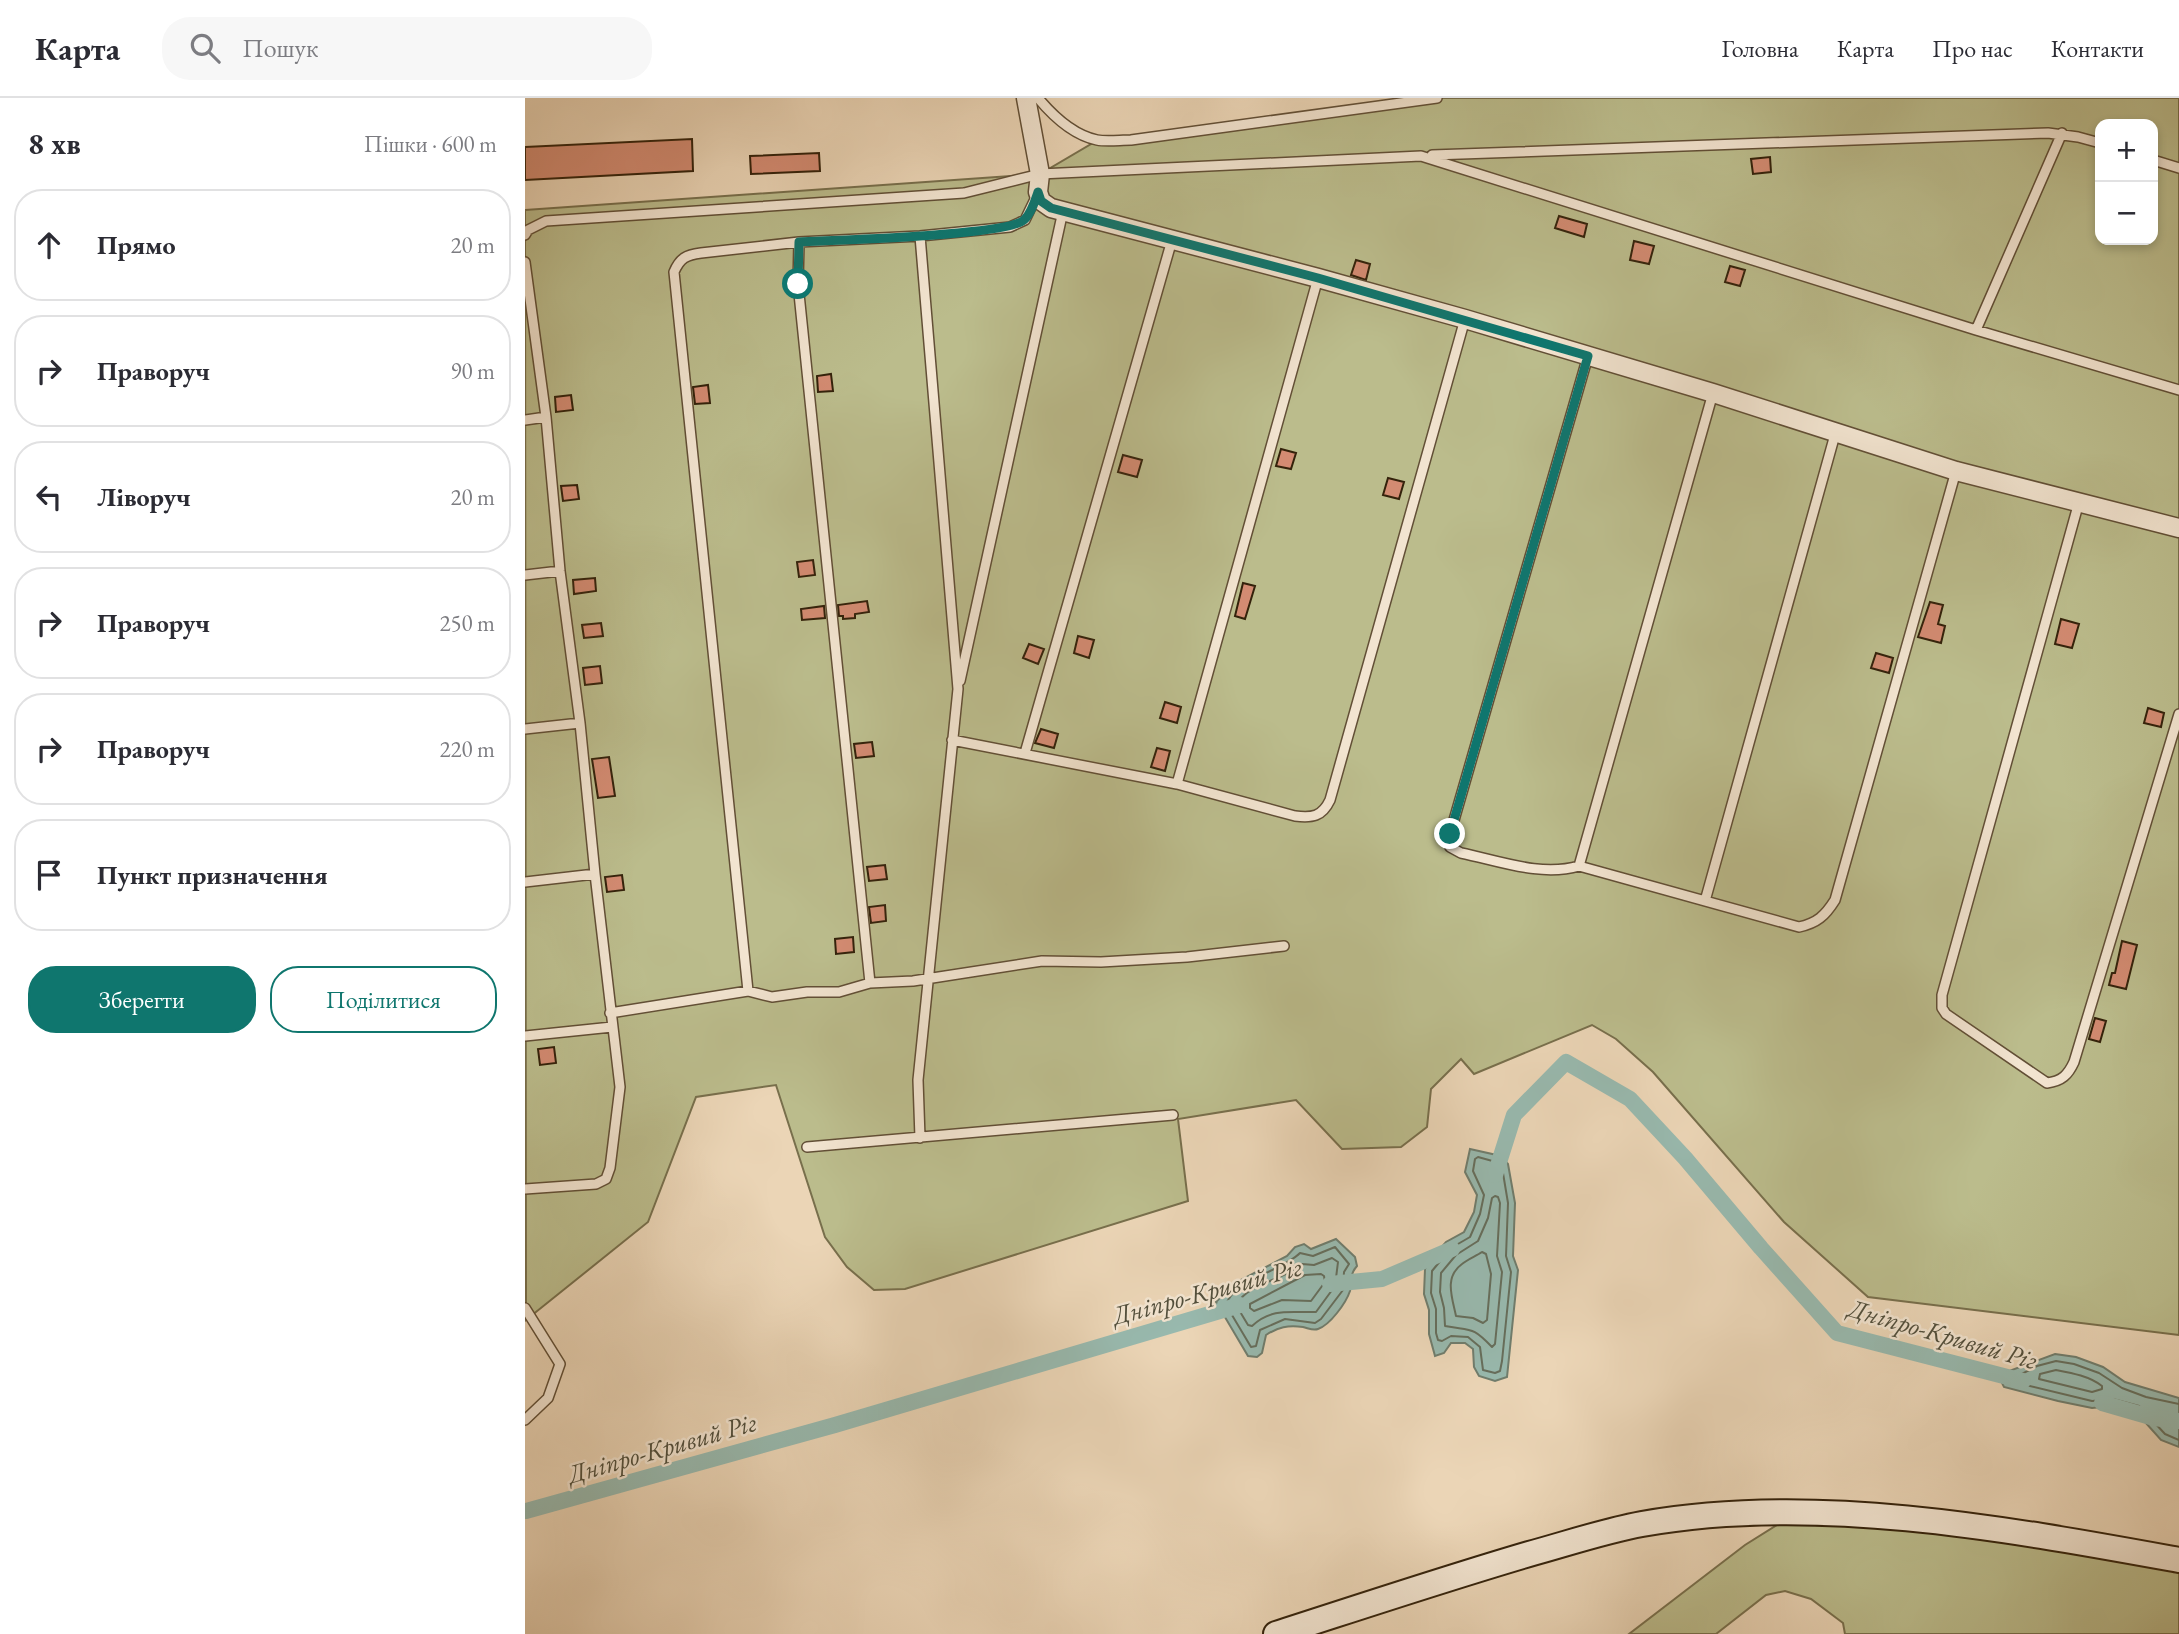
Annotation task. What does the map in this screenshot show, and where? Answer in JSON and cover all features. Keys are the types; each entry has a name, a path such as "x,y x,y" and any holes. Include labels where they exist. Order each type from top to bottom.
{"main road":[{"path":"1276,1634 1473,1570 1561,1545 1641,1524 1699,1517 1842,1514 2015,1530 2179,1559"}],"street":[{"path":"1026,98 1041,201 1051,208 1465,319 1836,431 1956,471 2179,528"}],"lane":[{"path":"1038,98 1049,111 1075,131 1098,140 1131,140 1437,98"},
{"path":"525,235 528,230 546,221 964,193 1039,183 1421,156 2062,134 2095,143"},
{"path":"1976,330 2062,134"},
{"path":"1421,156 1976,330 2179,390"},
{"path":"2158,162 2179,168"},
{"path":"748,991 674,272 679,260 687,255 799,242 1010,228 1024,220 1039,183"},
{"path":"921,1138 918,1080 958,689 1063,211"},
{"path":"920,236 958,689"},
{"path":"1025,752 1173,240"},
{"path":"799,242 798,284 870,983"},
{"path":"525,262 545,417 560,571 580,723 620,1087 610,1168 606,1179 596,1184 525,1189"},
{"path":"1177,783 1318,278"},
{"path":"951,740 1177,783 1295,816 1318,816 1326,809 1465,319"},
{"path":"1588,356 1448,840 1450,847 1461,852 1544,871 1562,871 1579,866 1799,927 1814,923 1826,914 1835,900 1956,471"},
{"path":"1579,866 1713,393"},
{"path":"525,420 545,417"},
{"path":"1705,901 1836,431"},
{"path":"2079,501 1942,995 1942,1008 1946,1014 2046,1083 2056,1082 2068,1074 2074,1062 2179,714"},
{"path":"525,576 560,571"},
{"path":"525,729 580,723"},
{"path":"525,881 595,874"},
{"path":"610,1013 748,991 772,997 807,992 839,992 870,983 928,979 1042,961 1101,962 1187,957 1284,946"},
{"path":"525,1036 612,1027"},
{"path":"807,1147 1173,1115"},
{"path":"525,1308 560,1364 548,1398 525,1420"}],"green space":[{"path":"1432,98 2179,98 2179,1335 1868,1297 1784,1222 1653,1072 1616,1039 1592,1025 1474,1074 1461,1059 1431,1089 1427,1127 1401,1147 1342,1149 1296,1100 1178,1119 1188,1201 905,1289 874,1290 847,1267 825,1237 776,1085 696,1097 648,1222 526,1320 525,210 1040,174 1098,140"},
{"path":"1796,1513 2179,1560 2179,1634 1845,1634 1843,1623 1811,1599 1785,1591 1766,1595 1716,1634 1629,1634 1745,1545"}],"water":[{"path":"1470,1149 1501,1156 1508,1164 1515,1203 1513,1256 1518,1270 1507,1377 1495,1381 1479,1376 1474,1367 1473,1349 1465,1343 1451,1343 1444,1353 1435,1356 1429,1334 1429,1310 1424,1294 1425,1269 1446,1242 1464,1232 1474,1212 1477,1195 1465,1172"},
{"path":"1336,1239 1355,1257 1357,1266 1352,1275 1348,1296 1337,1313 1316,1330 1293,1326 1275,1330 1266,1335 1262,1353 1257,1357 1248,1356 1216,1302 1233,1284 1287,1256 1295,1247 1304,1244 1311,1249"},
{"path":"2055,1354 2076,1357 2103,1367 2125,1382 2179,1398 2179,1447 2161,1440 2137,1413 2112,1406 2092,1408 2004,1387 2001,1381 2009,1371"}],"building":[{"path":"692,139 693,171 525,180 525,147"},
{"path":"819,153 820,171 751,174 750,156"},
{"path":"1770,157 1771,172 1753,174 1751,159"},
{"path":"1559,216 1587,224 1584,237 1555,228"},
{"path":"1634,241 1654,246 1649,264 1630,260"},
{"path":"1356,260 1370,264 1366,280 1351,275"},
{"path":"1730,266 1745,270 1740,286 1725,282"},
{"path":"831,374 833,391 818,392 817,376"},
{"path":"708,385 710,403 695,404 693,387"},
{"path":"571,395 573,410 556,412 555,397"},
{"path":"1281,449 1296,453 1291,469 1276,466"},
{"path":"1123,455 1142,460 1137,477 1118,472"},
{"path":"1388,478 1404,482 1399,499 1383,495"},
{"path":"577,485 579,499 563,501 561,486"},
{"path":"813,560 815,575 799,577 797,562"},
{"path":"595,578 596,591 574,594 573,580"},
{"path":"1243,583 1255,586 1245,619 1235,616"},
{"path":"867,601 869,612 855,614 855,618 843,619 843,616 839,616 838,605"},
{"path":"1930,602 1943,605 1938,624 1945,626 1941,643 1918,637"},
{"path":"824,606 825,618 802,620 801,609"},
{"path":"2061,619 2079,624 2072,648 2055,644"},
{"path":"601,623 603,636 584,638 582,625"},
{"path":"1078,636 1094,640 1089,658 1074,653"},
{"path":"1029,644 1044,649 1038,664 1023,658"},
{"path":"1876,653 1893,658 1889,673 1871,668"},
{"path":"600,666 602,683 585,685 583,668"},
{"path":"1165,702 1181,707 1177,723 1160,718"},
{"path":"2148,708 2164,713 2161,727 2144,723"},
{"path":"1041,729 1058,734 1054,748 1035,743"},
{"path":"872,742 874,756 856,758 854,744"},
{"path":"1157,748 1170,751 1165,771 1151,767"},
{"path":"609,757 615,796 598,798 592,759"},
{"path":"885,865 887,879 869,881 867,867"},
{"path":"622,875 624,890 607,892 605,877"},
{"path":"885,905 886,921 871,923 869,907"},
{"path":"853,937 854,952 836,954 835,939"},
{"path":"2122,941 2137,945 2126,989 2109,985 2112,973 2115,973"},
{"path":"2095,1018 2106,1021 2100,1042 2089,1039"},
{"path":"554,1047 556,1063 540,1065 538,1049"}],"waterway":[{"name":"Дніпро-Кривий Ріг","path":"1495,1175 1514,1115 1566,1062 1630,1099 1685,1158 1837,1333 2023,1381"},
{"name":"Дніпро-Кривий Ріг","path":"1330,1284 1382,1279 1452,1249"},
{"name":"Дніпро-Кривий Ріг","path":"526,1511 835,1425 1240,1305"},
{"name":"Дніпро-Кривий Ріг","path":"2102,1403 2154,1418 2179,1421"}],"route":[{"path":"798,284 799,242 1010,228 1024,220 1032,209 1038,192 1041,201 1051,208 1318,278 1588,356 1450,834"}]}
